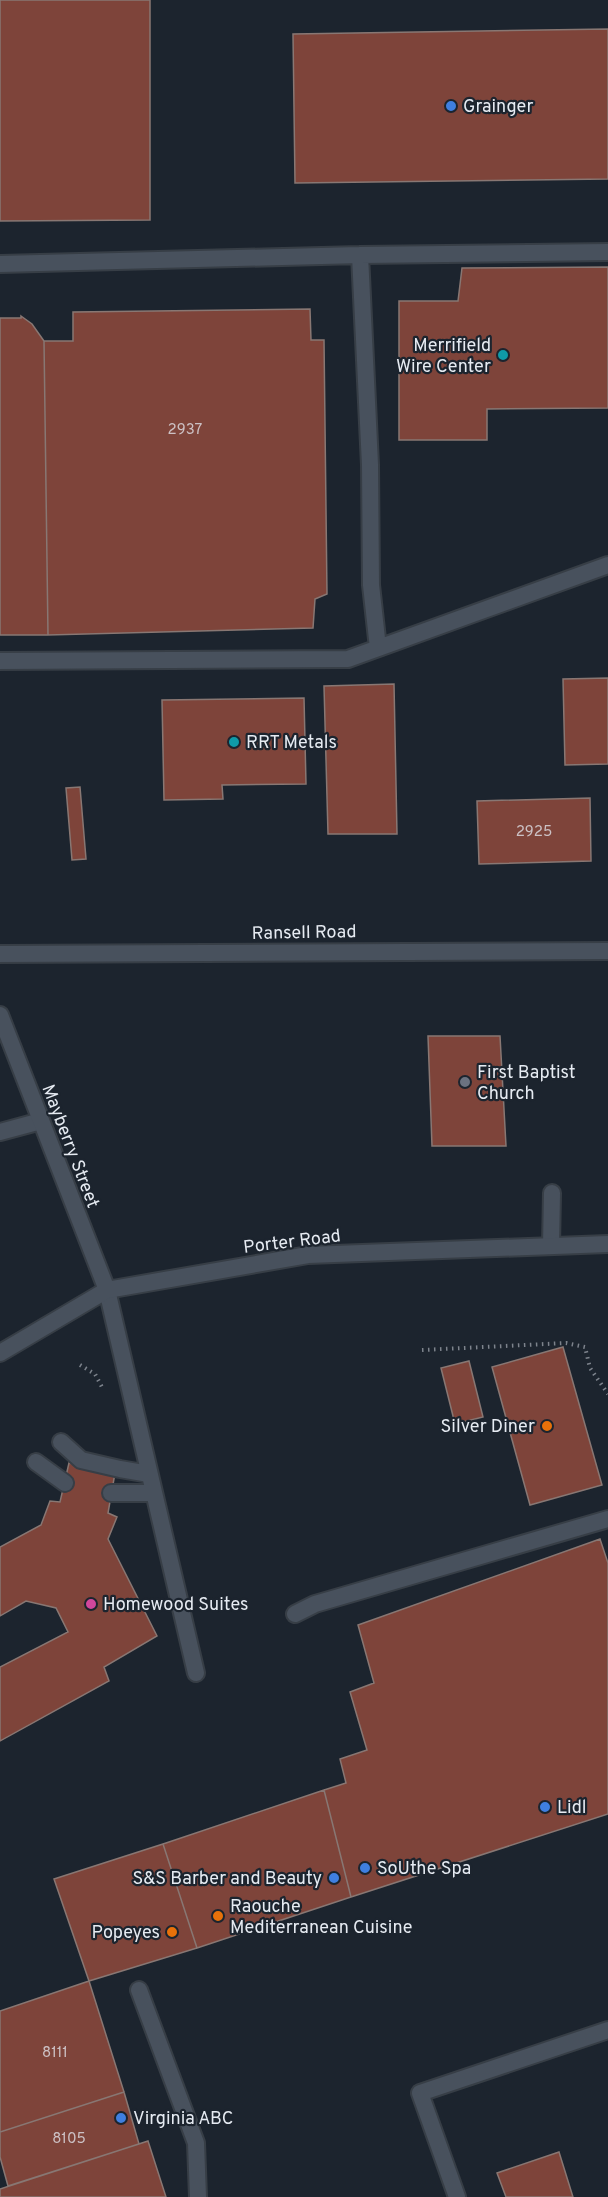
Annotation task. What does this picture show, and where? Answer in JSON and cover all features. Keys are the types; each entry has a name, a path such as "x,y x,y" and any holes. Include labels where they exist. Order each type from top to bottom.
{"street":[{"path":"0,264 360,255 608,252"},
{"path":"360,255 370,465 371,585 378,648"},
{"path":"0,661 348,659 608,565"},
{"name":"Ransell Road","path":"0,954 608,951"},
{"name":"Mayberry Street","path":"0,1015 107,1290 196,1673"},
{"path":"0,1132 41,1121"},
{"path":"551,1246 552,1193"},
{"name":"Porter Road","path":"0,1353 107,1290 308,1255 608,1244"},
{"path":"61,1442 81,1460 149,1474"},
{"path":"36,1462 65,1483"},
{"path":"111,1493 153,1492"},
{"path":"295,1614 315,1604 608,1519"},
{"path":"140,1990 196,2143 198,2197"},
{"path":"457,2197 420,2094 608,2030"}],"path":[{"path":"422,1350 566,1343 585,1347 590,1368 608,1394"},
{"path":"80,1365 95,1374 106,1393"}],"building":[{"path":"0,0 150,0 150,220 0,221"},
{"name":"Grainger","path":"608,29 608,179 295,183 293,34"},
{"name":"Merrifield Wire Center","path":"608,267 608,408 487,409 487,440 399,440 399,301 458,301 462,268"},
{"path":"310,309 311,340 324,340 327,594 315,599 313,628 48,635 44,341 73,341 73,312"},
{"path":"21,316 32,324 44,341 48,635 0,635 0,318 21,318"},
{"path":"608,678 608,764 565,765 563,679"},
{"path":"394,684 397,834 328,834 324,686"},
{"name":"RRT Metals","path":"304,698 306,784 222,785 223,799 164,800 162,700"},
{"path":"80,787 86,859 72,860 66,788"},
{"path":"590,798 591,861 479,864 477,801"},
{"path":"428,1036 500,1036 506,1146 432,1146"},
{"name":"Silver Diner","path":"563,1347 602,1485 530,1505 492,1367"},
{"path":"469,1361 483,1417 455,1424 441,1368"},
{"name":"Homewood Suites","path":"69,1463 115,1473 108,1513 117,1517 108,1539 157,1636 104,1667 109,1681 0,1741 0,1667 68,1632 56,1608 26,1601 0,1616 0,1547 41,1525 50,1501 60,1502"},
{"path":"600,1539 608,1563 608,1814 351,1897 324,1790 346,1783 340,1759 367,1750 350,1692 374,1683 358,1625"},
{"path":"324,1790 351,1897 197,1948 163,1844"},
{"path":"163,1844 197,1948 89,1981 54,1879"},
{"path":"89,1981 124,2092 0,2132 0,2011"},
{"path":"124,2092 139,2144 8,2186 0,2157 0,2132"},
{"path":"148,2141 166,2197 0,2197 0,2189"},
{"path":"559,2152 573,2197 506,2197 497,2173"}],"place":[{"name":"Grainger","path":"451,106"},
{"name":"Merrifield Wire Center","path":"503,355"},
{"name":"RRT Metals","path":"234,742"},
{"name":"First Baptist Church","path":"465,1082"},
{"name":"Silver Diner","path":"547,1426"},
{"name":"Homewood Suites","path":"91,1604"},
{"name":"Lidl","path":"545,1807"},
{"name":"SoUthe Spa","path":"365,1868"},
{"name":"S&S Barber and Beauty","path":"334,1878"},
{"name":"Raouche Mediterranean Cuisine","path":"218,1916"},
{"name":"Popeyes","path":"172,1932"},
{"name":"Virginia ABC","path":"121,2118"}]}
